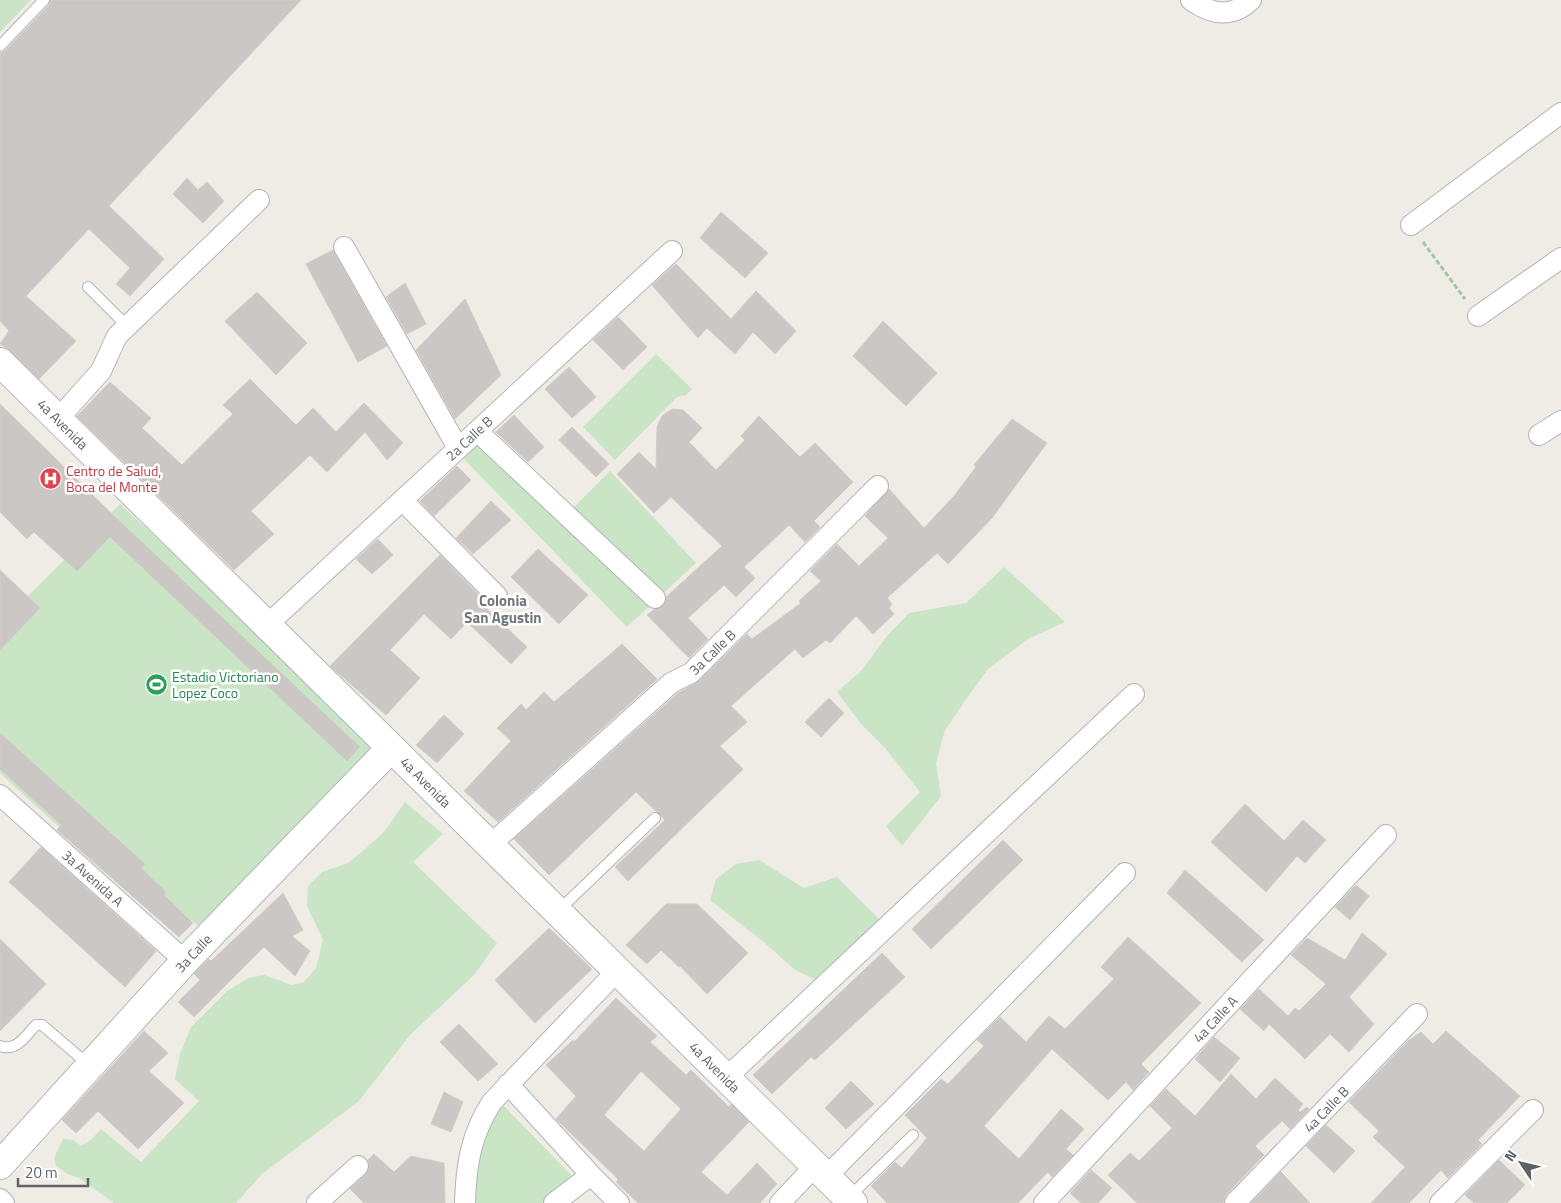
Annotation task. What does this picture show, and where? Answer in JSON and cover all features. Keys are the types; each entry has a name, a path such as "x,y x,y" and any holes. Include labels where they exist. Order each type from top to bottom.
{"street":[{"path":"1192,0 1213,11 1225,13 1242,8 1251,0"},
{"path":"1411,225 1561,113"},
{"path":"58,419 101,371 114,340 259,200"},
{"path":"344,246 458,448"},
{"name":"2a Calle B","path":"267,625 672,251"},
{"path":"1478,316 1561,258"},
{"name":"4a Avenida","path":"0,362 850,1200"},
{"path":"1539,435 1561,421"},
{"path":"477,431 655,598"},
{"name":"3a Calle B","path":"490,845 671,683 692,674 878,486"},
{"path":"402,500 496,596"},
{"path":"726,1078 1134,694"},
{"name":"3a Calle","path":"0,1165 185,961 391,748"},
{"name":"3a Avenida A","path":"0,795 185,961"},
{"name":"4a Calle A","path":"1044,1203 1386,835"},
{"path":"780,1203 821,1171 1125,873"},
{"path":"465,1203 469,1153 480,1121 508,1084 617,971"},
{"name":"4a Calle B","path":"1235,1203 1417,1014"},
{"path":"508,1084 619,1203"},
{"path":"1440,1203 1533,1110"},
{"path":"317,1203 358,1166"},
{"path":"554,1203 591,1175"},
{"path":"0,1199 4,1203"}],"lane":[{"path":"0,46 44,0"},
{"path":"88,287 127,326"},
{"path":"557,912 655,818"},
{"path":"0,1046 15,1047 36,1025 42,1025 89,1066"},
{"path":"850,1200 913,1135"}],"path":[{"path":"1411,225 1478,316"}],"green space":[{"path":"0,0 31,0 0,32"},
{"path":"656,354 692,389 686,395 677,397 615,460 583,427"},
{"path":"489,429 568,513 610,471 696,563 627,627 462,457"},
{"name":"Estadio Victoriano Lopez Coco","path":"120,504 377,744 198,926 171,902 157,917 0,773 0,624"},
{"path":"1004,567 1065,622 1028,639 988,669 969,695 945,730 936,763 941,796 902,846 886,826 920,792 885,748 862,725 837,692 861,671 887,636 909,613 966,603"},
{"path":"405,802 443,834 413,862 497,943 474,975 410,1035 359,1101 262,1174 236,1203 114,1203 79,1178 68,1174 56,1166 54,1158 63,1139 73,1140 81,1146 91,1140 101,1129 141,1162 199,1101 175,1079 180,1054 191,1027 227,991 248,978 264,975 292,985 304,982 316,968 323,940 307,906 308,886 322,872 348,863 363,851 383,833"},
{"path":"759,860 804,888 837,877 882,922 822,977 814,979 795,970 765,943 710,900 716,879 736,864"},
{"path":"502,1104 578,1182 554,1203 465,1203 486,1124"}],"building":[{"path":"51,0 301,0 109,206 164,259 130,296 116,284 130,268 89,229 26,296 76,341 39,379 11,351 0,344 9,331 0,321 0,53 5,51 49,5"},
{"path":"187,178 198,190 207,182 224,201 203,223 173,194"},
{"path":"721,212 768,253 745,278 700,238"},
{"path":"333,250 387,346 358,362 306,264"},
{"path":"676,264 731,319 756,291 796,331 775,354 753,332 735,354 707,328 698,338 652,285"},
{"path":"405,283 426,324 407,334 386,297"},
{"path":"257,292 307,343 276,375 225,321"},
{"path":"465,299 501,375 455,419 416,350"},
{"path":"618,317 647,347 623,370 593,340"},
{"path":"883,321 937,373 906,406 853,356"},
{"path":"569,367 596,397 572,418 545,389"},
{"path":"250,379 296,425 313,408 336,432 364,403 403,443 387,460 365,432 327,472 310,455 251,511 274,534 234,570 77,416 110,382 151,418 142,428 182,465 233,414 223,405"},
{"path":"0,404 112,514 360,747 347,761 110,537 77,571 34,532 27,539 0,512"},
{"path":"672,409 683,410 702,428 689,442 716,470 745,440 741,436 759,416 800,457 815,443 853,482 814,521 820,527 805,542 789,525 744,567 755,578 736,597 724,585 688,618 708,639 689,658 647,615 663,606 666,597 722,546 671,497 654,513 617,474 639,452 656,469 657,427 662,416"},
{"path":"514,415 544,447 528,462 496,432"},
{"path":"1012,419 1047,443 992,518 948,564 937,553 887,598 892,604 889,608 894,614 873,634 856,616 830,643 826,640 803,658 795,649 731,706 747,722 720,746 743,769 628,881 615,867 665,820 636,792 549,875 514,839 678,693 699,681 747,634 752,639 801,603 799,601 821,581 810,571 837,544 859,566 888,538 865,516 889,489 924,528 954,496 976,467 974,465"},
{"path":"572,427 609,464 596,477 559,440"},
{"path":"457,466 471,480 434,516 420,501"},
{"path":"491,501 511,520 473,554 456,538"},
{"path":"378,539 393,555 372,574 356,559"},
{"path":"538,549 588,595 559,624 511,577"},
{"path":"440,555 487,603 484,606 527,647 511,664 467,622 451,639 424,614 390,650 420,678 386,715 330,666"},
{"path":"0,570 40,608 0,650"},
{"path":"622,644 657,679 498,822 464,791 511,741 497,728 521,704 526,710 544,692 554,702"},
{"path":"829,698 844,713 821,737 805,722"},
{"path":"444,715 464,734 437,763 416,745"},
{"path":"0,733 145,864 141,868 166,892 164,895 193,923 179,937 57,830 61,825 0,769"},
{"path":"1245,804 1284,841 1303,820 1326,840 1305,863 1297,856 1266,892 1211,842"},
{"path":"1003,840 1023,860 931,949 912,929"},
{"path":"41,847 156,951 125,987 9,882"},
{"path":"1185,870 1264,940 1242,962 1167,893"},
{"path":"1356,885 1369,896 1350,920 1335,907"},
{"path":"283,893 303,930 292,936 310,951 295,976 264,947 194,1017 178,1002 200,980 194,974 209,959 211,961"},
{"path":"666,904 697,904 748,953 707,994 680,966 661,950 647,964 626,945"},
{"path":"549,928 592,969 535,1023 495,980"},
{"path":"1362,933 1387,954 1349,997 1374,1024 1349,1052 1330,1034 1305,1059 1269,1024 1264,1031 1240,1009 1259,989 1288,1016 1295,1008 1299,1011 1326,984 1291,955 1307,938 1345,960"},
{"path":"1128,937 1201,1003 1141,1064 1149,1072 1133,1090 1126,1082 1108,1100 1052,1049 984,1126 1019,1159 1061,1109 1084,1129 1066,1149 1073,1155 1052,1177 1048,1172 1018,1203 887,1203 871,1186 895,1162 902,1168 927,1138 905,1115 941,1079 948,1084 984,1046 977,1040 1000,1017 1026,1042 1049,1016 1065,1029 1114,979 1101,967"},
{"path":"0,939 46,984 0,1031"},
{"path":"882,953 905,977 815,1060 811,1057 772,1094 753,1075"},
{"path":"616,998 657,1036 650,1042 686,1075 691,1070 729,1107 731,1104 749,1122 701,1172 727,1195 757,1163 777,1184 760,1203 638,1203 616,1182 618,1179 556,1119 576,1096 546,1065 573,1040 574,1042","holes":["641,1071 681,1109 644,1151 604,1115"]},
{"path":"459,1024 498,1064 478,1081 440,1042"},
{"path":"144,1031 168,1053 149,1071 184,1103 138,1149 98,1111 76,1133 62,1120"},
{"path":"1446,1031 1520,1096 1478,1140 1482,1144 1448,1178 1441,1170 1409,1203 1371,1203 1405,1167 1373,1137 1379,1131 1349,1102 1408,1041 1421,1032 1433,1044"},
{"path":"1214,1037 1240,1058 1220,1082 1195,1059"},
{"path":"1231,1074 1256,1099 1275,1078 1303,1104 1298,1110 1300,1112 1307,1107 1309,1109 1290,1129 1282,1121 1255,1146 1264,1155 1226,1195 1223,1203 1137,1203 1108,1175 1130,1153 1139,1161 1172,1128 1150,1106 1166,1089 1195,1116"},
{"path":"851,1081 874,1104 846,1129 825,1108"},
{"path":"444,1092 463,1102 451,1132 431,1124"},
{"path":"1326,1125 1355,1151 1334,1173 1306,1146"},
{"path":"374,1154 394,1172 411,1156 444,1163 445,1203 364,1203 350,1189 366,1174 369,1169 368,1160"},
{"path":"1499,1160 1525,1185 1507,1203 1474,1203 1465,1195"},
{"path":"1091,1170 1112,1188 1098,1203 1081,1203 1070,1193"},
{"path":"1281,1172 1310,1203 1251,1203"}],"place":[{"name":"Centro de Salud, Boca del Monte","path":"50,478"},
{"name":"Estadio Victoriano Lopez Coco","path":"156,684"}],"district":[{"name":"Colonia San Agustin","path":"503,608"}]}
